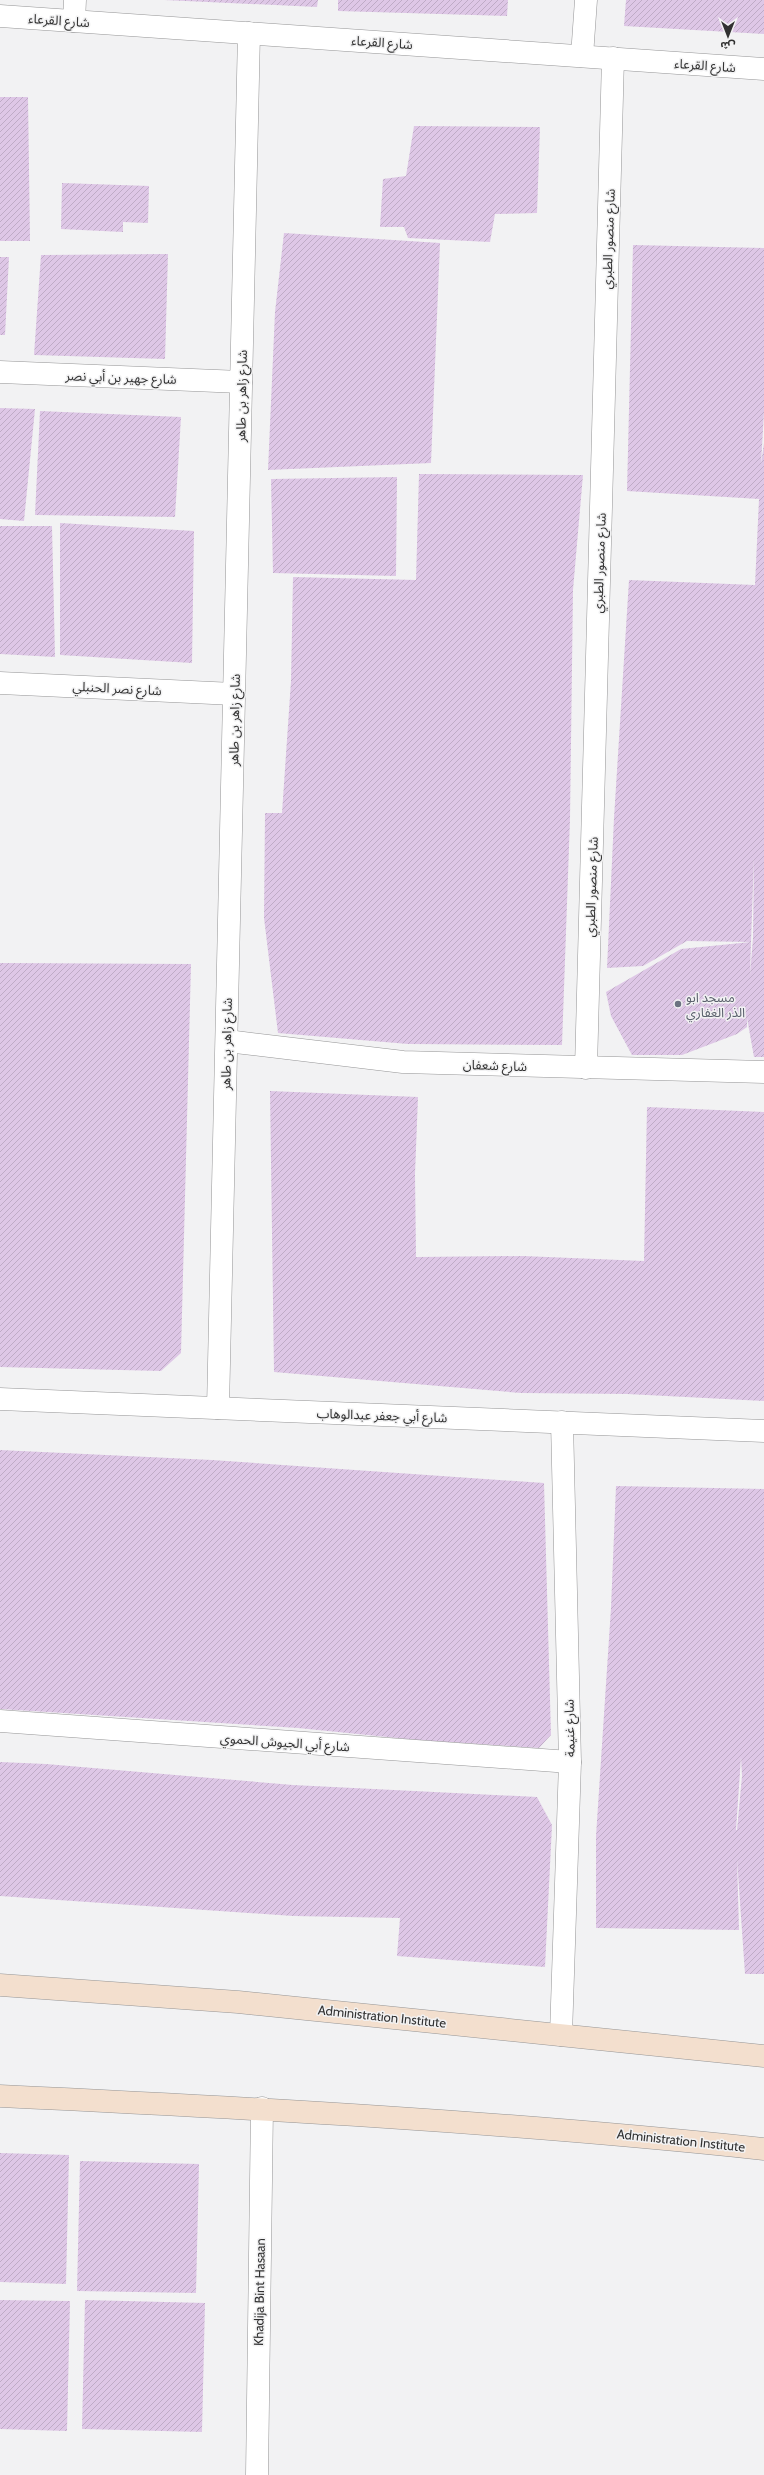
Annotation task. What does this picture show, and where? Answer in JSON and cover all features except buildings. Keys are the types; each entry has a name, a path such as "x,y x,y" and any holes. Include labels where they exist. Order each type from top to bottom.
{"main road":[{"name":"Administration Institute","path":"0,1985 238,2002 764,2056"},
{"name":"Administration Institute","path":"0,2096 262,2108 602,2132 764,2148"}],"street":[{"path":"582,56 586,0"},
{"name":"شارع القرعاء","path":"0,16 75,10 249,33 764,69"},
{"name":"شارع زاهر بن طاهر","path":"218,1408 249,33"},
{"name":"شارع منصور الطبري","path":"586,1068 613,58"},
{"name":"شارع جهير بن أبي نصر","path":"0,372 241,382"},
{"name":"شارع نصر الحنبلي","path":"0,683 234,694"},
{"name":"شارع شعفان","path":"227,1041 403,1062 764,1072"},
{"name":"شارع أبي جعفر عبدالوهاب","path":"0,1399 764,1430"},
{"name":"شارع غنيمة","path":"561,2035 570,1762 562,1422"},
{"name":"شارع أبي الجيوش الحموي","path":"0,1721 570,1762"},
{"name":"Khadija Bint Hasaan","path":"257,2475 262,2108"}],"place":[{"name":"مسجد ابو الذر الغفاري","path":"678,1004"}]}
